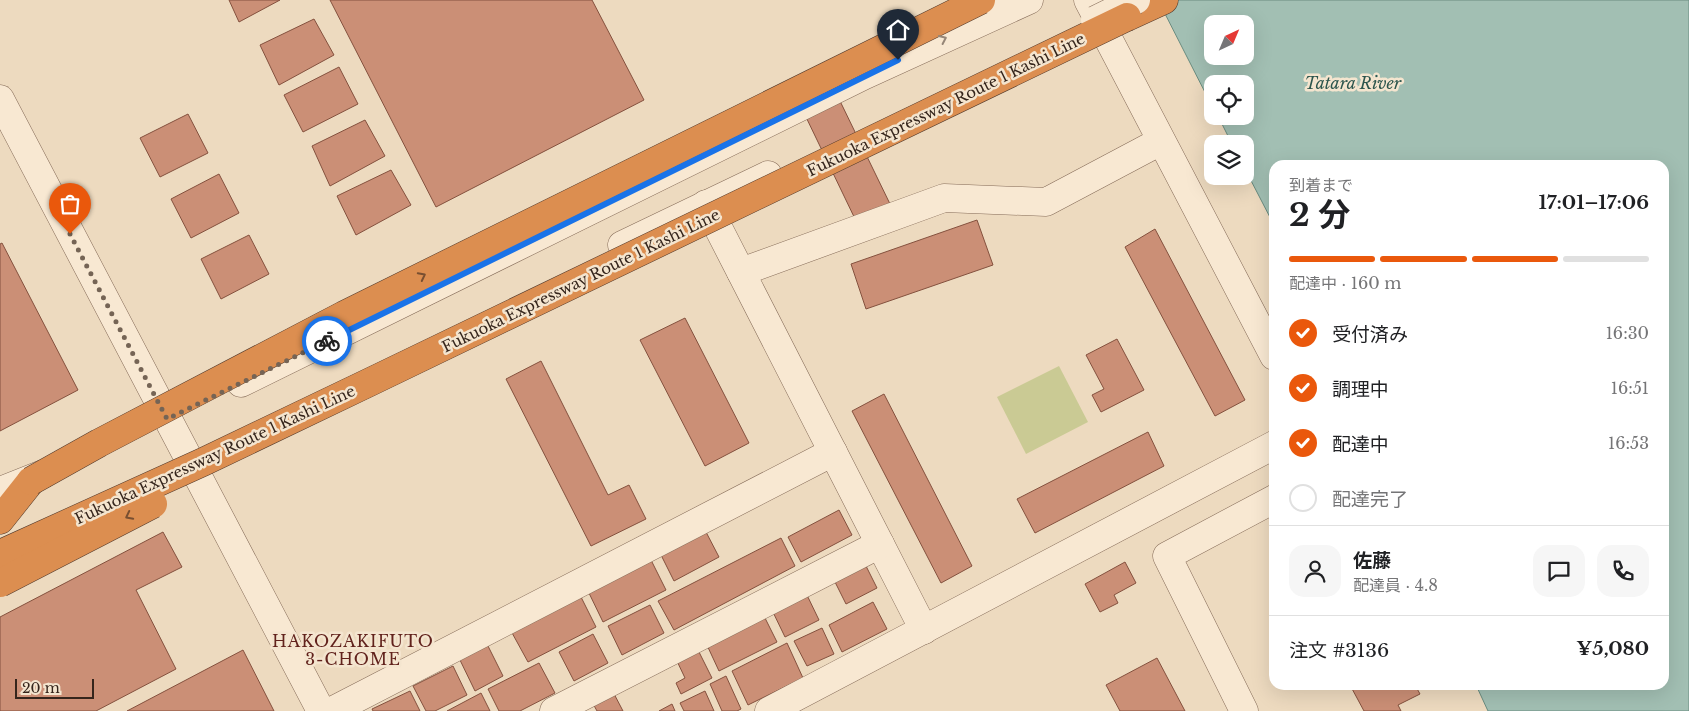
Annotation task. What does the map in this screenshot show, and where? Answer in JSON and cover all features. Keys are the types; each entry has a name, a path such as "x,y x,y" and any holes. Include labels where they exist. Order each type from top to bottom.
{"highway":[{"path":"0,498 99,443 386,294 981,0"},
{"name":"Fukuoka Expressway Route 1 Kashi Line","path":"0,554 370,382 1132,9 1159,0"},
{"path":"1132,9 1164,0"},
{"path":"0,583 214,472 370,382"},
{"path":"0,520 32,481"}],"street":[{"path":"0,491 106,450 443,285 856,79 1029,0"},
{"path":"1088,0 1269,346"},
{"path":"0,554 118,498 188,458 706,204 1070,32 1132,9"},
{"path":"0,99 321,711"},
{"path":"741,272 944,198 1046,202 1162,141"},
{"path":"706,204 924,630"},
{"path":"769,711 1269,448"},
{"path":"332,711 833,452"},
{"path":"1244,711 1167,556 1269,502"},
{"path":"554,711 880,544"}],"green space":[{"path":"1059,366 1088,422 1026,454 997,397"}],"water":[{"name":"Tatara River","path":"1158,0 1689,0 1689,711 1488,711 1478,690 1669,690 1669,160 1269,160 1269,215 1253,185 1254,135 1228,135 1222,125 1254,125 1254,75 1204,75 1204,90"}],"building":[{"path":"229,0 280,0 239,22"},
{"path":"330,0 592,0 644,100 436,207"},
{"path":"314,19 334,55 279,85 260,45"},
{"path":"339,67 358,104 303,132 284,95"},
{"path":"839,99 891,206 857,223 805,115"},
{"path":"188,114 208,153 160,177 140,138"},
{"path":"365,120 385,156 330,186 312,146"},
{"path":"391,170 411,205 356,235 337,196"},
{"path":"219,174 239,213 191,238 171,199"},
{"path":"977,220 993,265 866,309 851,264"},
{"path":"1155,229 1245,400 1215,416 1125,247"},
{"path":"249,235 269,274 221,299 201,259"},
{"path":"2,243 78,390 0,431 0,244"},
{"path":"685,318 749,443 705,466 640,340"},
{"path":"1117,339 1144,390 1101,412 1092,395 1104,389 1086,355"},
{"path":"541,361 608,495 629,485 646,519 591,546 506,379"},
{"path":"884,394 972,566 941,583 852,411"},
{"path":"1148,432 1164,466 1035,533 1017,499"},
{"path":"839,510 852,535 801,562 788,537"},
{"path":"163,532 182,567 136,590 176,669 96,711 0,711 0,617"},
{"path":"706,532 719,557 674,581 661,555"},
{"path":"781,538 795,566 674,630 658,601"},
{"path":"650,558 666,590 603,622 588,591"},
{"path":"864,562 877,588 846,604 833,578"},
{"path":"1125,562 1136,583 1114,595 1118,603 1100,612 1085,584"},
{"path":"805,591 819,620 785,637 771,608"},
{"path":"580,595 596,627 528,662 511,631"},
{"path":"873,602 887,629 842,652 829,625"},
{"path":"650,605 664,633 622,655 608,626"},
{"path":"763,614 777,642 719,671 706,643"},
{"path":"822,628 834,654 807,666 794,641"},
{"path":"593,634 608,663 574,681 559,652"},
{"path":"787,643 803,678 748,705 732,671"},
{"path":"487,644 503,676 475,691 459,658"},
{"path":"697,648 712,678 681,694 676,683 685,678 676,659"},
{"path":"243,650 274,711 127,711"},
{"path":"1157,658 1185,711 1120,711 1106,685"},
{"path":"539,663 555,693 520,711 499,711 488,689"},
{"path":"453,666 467,695 435,711 426,711 413,686"},
{"path":"726,676 741,709 737,711 722,711 710,684"},
{"path":"612,690 623,711 597,711 591,700"},
{"path":"1353,690 1418,690 1420,694 1398,705 1401,711 1364,711"},
{"path":"410,691 420,711 373,711 372,709"},
{"path":"705,691 714,711 684,711 680,703"},
{"path":"481,693 490,711 447,711"},
{"path":"672,704 675,711 659,711"}],"way so far":[{"path":"70,234 167,419 327,341"}],"district":[{"name":"HAKOZAKIFUTO 3-CHOME","path":"353,650"}],"route":[{"path":"327,341 898,60"}]}
